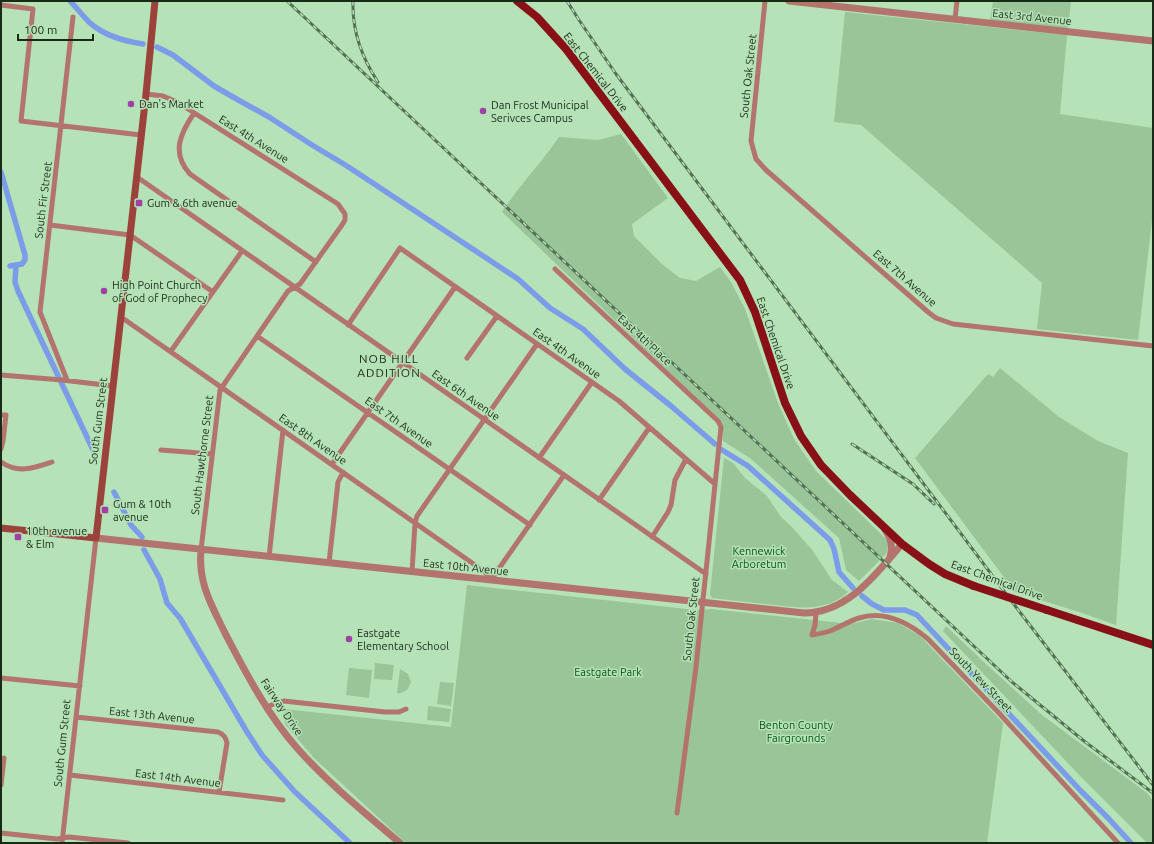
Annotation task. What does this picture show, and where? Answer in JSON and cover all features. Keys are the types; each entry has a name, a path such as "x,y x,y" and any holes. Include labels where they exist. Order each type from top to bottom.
{"main road":[{"name":"South Gum Street","path":"96,538 137,177 155,1"},
{"name":"East Chemical Drive","path":"517,1 537,17 566,50 740,280 755,312 785,403 801,436 821,465 850,495 902,544 940,570 974,586 1153,645"},
{"name":"East 10th Avenue","path":"1,528 96,538"}],"street":[{"name":"South Oak Street","path":"753,153 751,141 765,1"},
{"name":"East 3rd Avenue","path":"789,1 1153,41"},
{"path":"955,19 957,1"},
{"path":"1,5 33,8 21,121 141,135"},
{"name":"South Fir Street","path":"62,380 40,312 73,17"},
{"name":"East 4th Avenue","path":"146,94 171,98 338,204 345,214"},
{"path":"194,113 184,129 180,142 180,159 185,169 316,262"},
{"name":"East 7th Avenue","path":"753,153 756,159 766,170 936,318 953,324 1153,346"},
{"name":"East 6th Avenue","path":"137,177 706,574"},
{"name":"South Hawthorne Street","path":"201,550 219,394 222,387 288,291 300,284 316,262 342,225 345,220 345,214"},
{"path":"50,225 130,235 213,292"},
{"name":"East 4th Avenue","path":"348,324 400,248 619,401 715,484"},
{"path":"171,351 242,251"},
{"name":"East 4th Place","path":"555,269 718,421 721,427"},
{"path":"332,464 455,287"},
{"path":"467,358 497,316"},
{"name":"East 8th Avenue","path":"121,317 485,572 492,580"},
{"name":"East 7th Avenue","path":"257,336 530,525"},
{"path":"412,572 415,523 417,516 537,344"},
{"path":"1,375 113,386"},
{"path":"539,458 592,382"},
{"path":"1,449 3,442 4,415"},
{"name":"South Oak Street","path":"677,812 703,602 721,427"},
{"path":"599,500 649,428"},
{"path":"269,557 283,430"},
{"path":"161,450 212,454"},
{"path":"652,537 668,512 671,505 676,480 686,459"},
{"path":"1,462 11,468 26,470 52,462"},
{"path":"329,563 338,482 343,472"},
{"path":"492,580 564,475"},
{"path":"882,526 889,536 892,545 890,558"},
{"name":"East 10th Avenue","path":"96,538 804,614 816,613 842,604 851,597 902,544"},
{"name":"South Gum Street","path":"62,840 96,538"},
{"name":"Fairway Drive","path":"201,550 201,572 207,594 234,649 267,708 286,735 308,760 400,843"},
{"name":"South Yew Street","path":"816,613 812,635 830,631 860,618 869,616 894,619 916,629 928,639 998,712 1118,843"},
{"path":"1,678 80,686"},
{"path":"267,708 284,701 385,712 399,712 406,709"},
{"name":"East 13th Avenue","path":"76,717 218,732 225,737 227,743 219,792"},
{"path":"1,785 4,758"},
{"name":"East 14th Avenue","path":"70,775 283,800"},
{"path":"1,833 62,840 69,837 128,843"}],"green space":[{"path":"993,1 1071,1 1068,29 990,20"},
{"path":"845,12 1067,35 1060,114 1153,128 1153,212 1138,340 1037,329 1042,283 861,125 834,122"},
{"path":"621,134 668,198 632,224 634,236 663,265 680,278 696,281 720,267 731,282 745,309 778,403 794,439 816,471 886,539 888,545 886,554 859,581 846,570 839,538 750,458 723,441 723,428 719,420 502,212 559,137 598,140"},
{"path":"1000,368 1059,417 1098,441 1128,453 1116,625 1015,592 915,458 988,374 993,377"},
{"name":"Kennewick Arboretum","path":"724,458 733,463 745,478 767,496 781,517 813,551 832,580 848,592 829,604 808,607 712,598 710,594"},
{"name":"Benton County Fairgrounds","path":"467,585 696,610 711,609 851,624 872,619 898,623 920,636 1003,723 987,843 406,843 314,758 285,724 284,709 451,727"},
{"path":"946,626 1042,715 1147,793 1153,801 1153,843 1147,843 1083,779 943,631"},
{"path":"375,663 394,665 392,680 374,679"},
{"path":"349,668 372,670 369,698 346,695"},
{"path":"400,669 408,674 411,682 407,690 398,694 397,692"},
{"path":"440,682 454,683 451,706 437,704"},
{"path":"428,706 451,709 449,722 427,720"}],"waterway":[{"path":"70,1 89,22 101,31 122,39 143,44"},
{"path":"157,47 173,55 214,86 269,117 347,166 518,279 550,308 583,329 625,369 715,444"},
{"path":"1,172 25,255 25,260 22,264 10,266"},
{"path":"16,265 15,282 18,291 95,454"},
{"path":"722,450 748,466 830,540 834,549 839,572 853,588"},
{"path":"114,492 131,525 142,537"},
{"path":"144,550 160,579 167,603 180,618 262,755 295,792 350,843"},
{"path":"862,596 872,604 884,610 905,610 917,615 1131,843"}],"railway":[{"path":"287,1 1012,682 1084,741 1153,793"},
{"path":"353,1 354,23 359,43 367,63 378,82"},
{"path":"567,1 616,74 1019,611 1153,785"},
{"path":"852,444 913,484 934,504"}],"place":[{"name":"Dan's Market","path":"131,104"},
{"name":"Dan Frost Municipal Serivces Campus","path":"483,111"},
{"name":"Gum & 6th avenue","path":"139,203"},
{"name":"High Point Church of God of Prophecy","path":"104,291"},
{"name":"Gum & 10th avenue","path":"105,510"},
{"name":"10th avenue & Elm","path":"18,537"},
{"name":"Eastgate Elementary School","path":"349,639"}],"district":[{"name":"NOB HILL ADDITION","path":"389,366"}],"park label":[{"name":"Eastgate Park","path":"608,672"}]}
